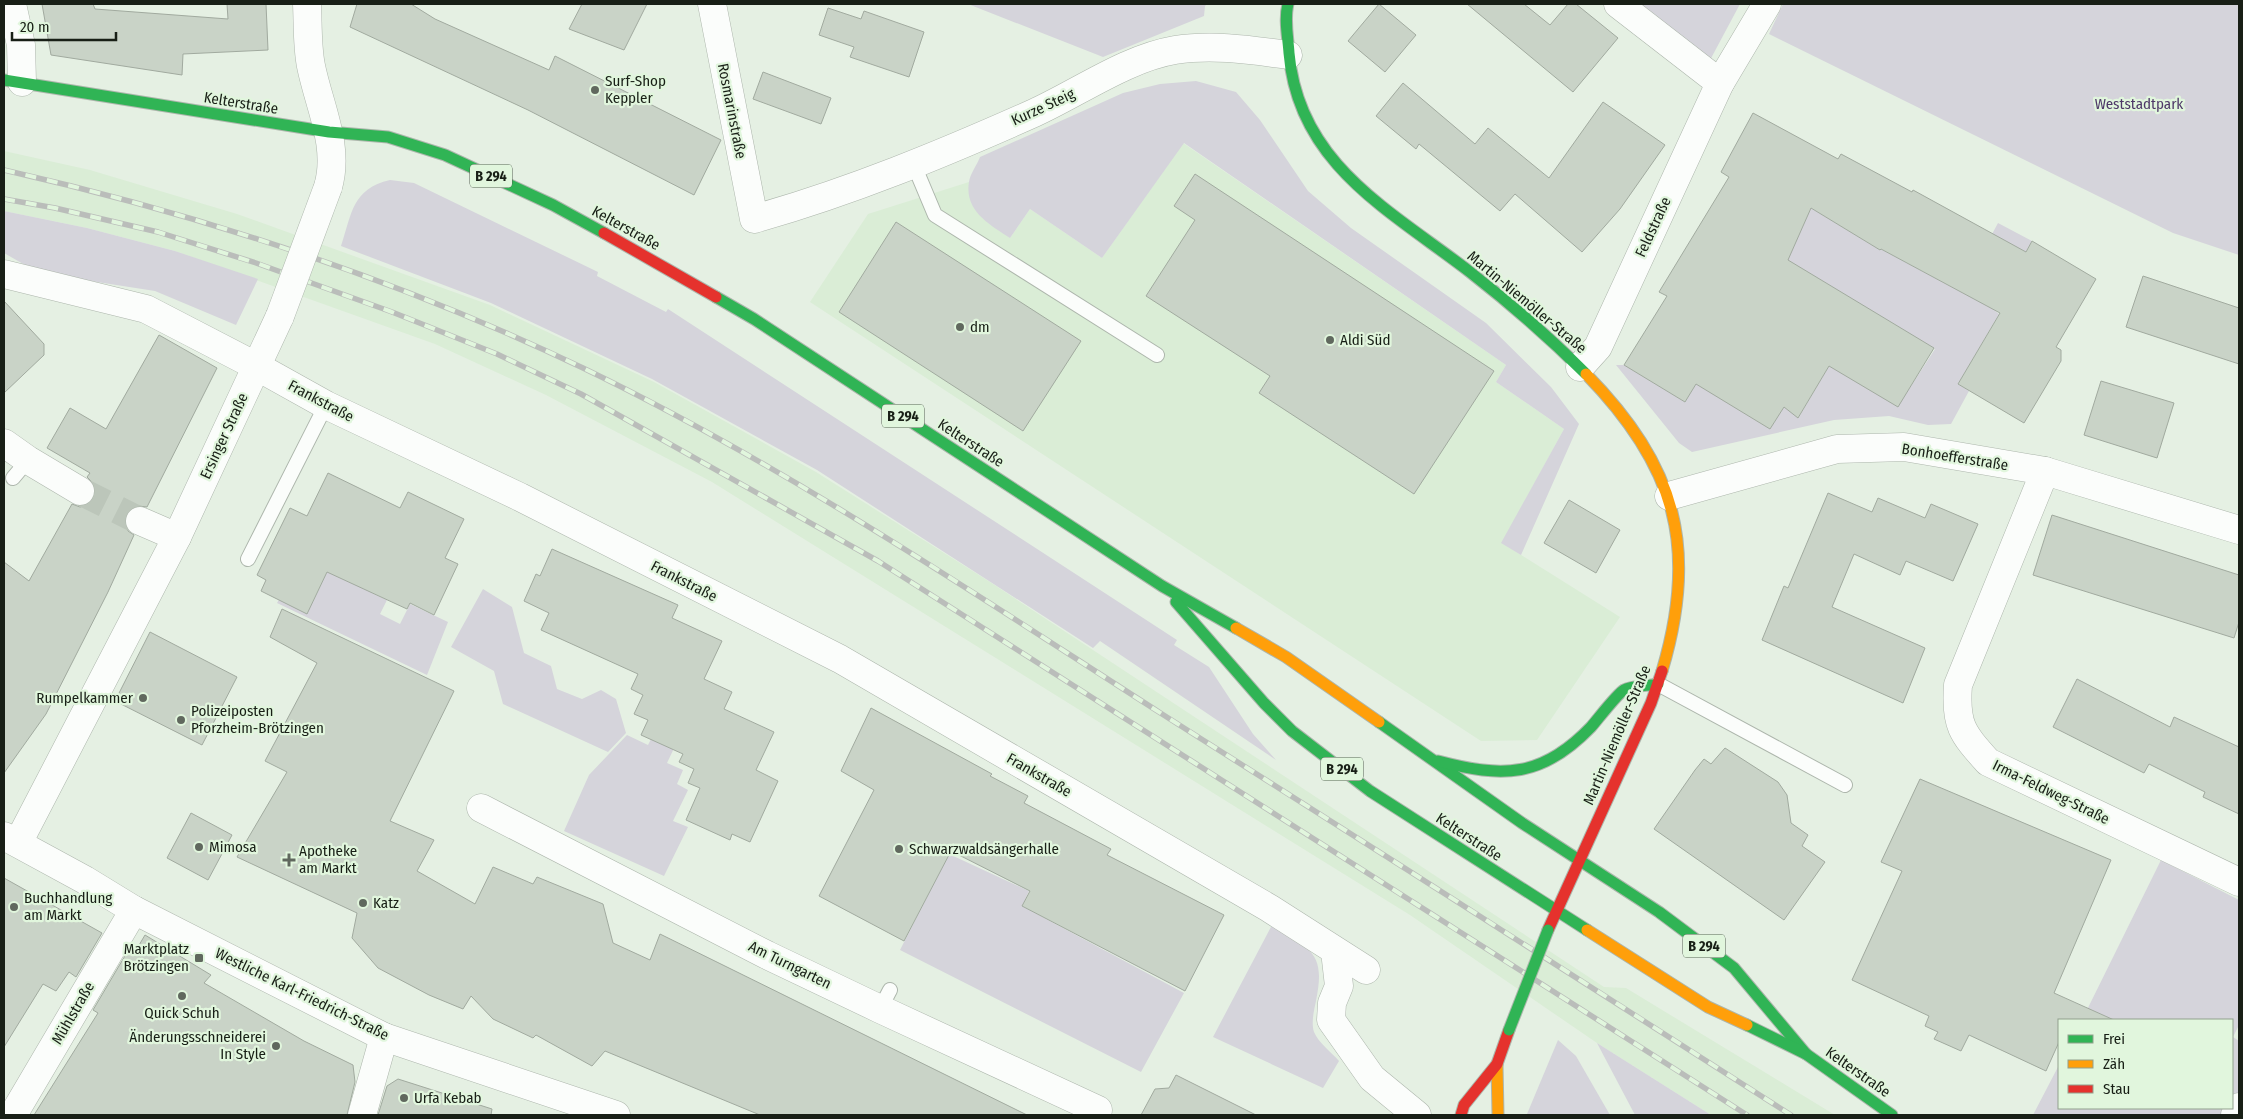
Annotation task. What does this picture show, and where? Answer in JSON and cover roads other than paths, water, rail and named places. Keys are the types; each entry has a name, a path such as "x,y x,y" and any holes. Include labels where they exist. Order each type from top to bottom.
{"main road":[{"path":"1288,4 1288,55"},
{"name":"Martin-Niemöller-Straße","path":"1288,55 1290,69 1301,106 1312,133 1327,156 1348,179 1508,303 1580,367 1620,412 1648,450 1669,496 1675,521 1681,574 1672,632 1658,684 1604,805 1581,863 1558,911"},
{"name":"Kelterstraße","path":"13,81 329,132 388,137 445,155 553,205 640,252 754,319 1162,586 1286,657 1369,718 1581,863 1659,912 1734,968 1806,1054"},
{"name":"Kelterstraße","path":"1162,586 1292,731 1370,791 1708,1006 1806,1054 1892,1115"},
{"path":"1433,760 1476,772 1503,774 1541,766 1567,750 1604,714 1624,690 1658,684"},
{"path":"1460,1115 1464,1105 1497,1064 1548,930 1558,911"},
{"path":"1497,1064 1498,1115"}],"street":[{"path":"12,4 21,45 13,81"},
{"name":"Ersinger Straße","path":"11,840 177,537 280,316 328,187 332,173 329,132 311,64 306,4"},
{"name":"Rosmarinstraße","path":"712,4 754,219"},
{"path":"1618,4 1720,83"},
{"name":"Feldstraße","path":"1580,367 1598,347 1720,83 1767,4"},
{"name":"Kurze Steig","path":"754,219 800,206 914,165 1036,112 1134,63 1174,50 1210,47 1288,55"},
{"name":"Frankstraße","path":"4,274 146,309 326,405 520,498 706,583 843,652 1269,908 1366,970"},
{"name":"Bonhoefferstraße","path":"1669,496 1837,449 1904,447 2045,471 2239,530"},
{"path":"11,456 80,491"},
{"name":"Irma-Feldweg-Straße","path":"2045,471 1958,685 1956,709 1963,734 1988,762 2239,882"},
{"path":"140,521 177,537"},
{"name":"Am Turngarten","path":"485,800 767,955 885,1000 1098,1110 1096,1115"},
{"name":"Westliche Karl-Friedrich-Straße","path":"11,840 85,880 134,910 384,1037 616,1115"},
{"name":"Mühlstraße","path":"13,1115 134,910"},
{"path":"1335,951 1339,986 1332,1002 1331,1020 1372,1078 1417,1115"},
{"path":"362,1115 384,1037"},
{"path":"2235,1115 2239,1107"}],"lane":[{"path":"914,165 935,215 1157,355"},
{"path":"248,559 326,405"},
{"path":"1658,684 1845,785"}],"tunnel":[{"path":"80,491 140,521"}],"railway":[{"path":"4,170 153,208 299,253 443,306 583,368 658,406 733,446 878,532 1791,1115"},
{"path":"4,199 55,208 158,232 256,263 392,312 497,354 581,394 878,561 1747,1115"}],"place":[{"name":"Surf-Shop Keppler","path":"595,90"},
{"name":"dm","path":"960,327"},
{"name":"Aldi Süd","path":"1330,340"},
{"name":"Rumpelkammer","path":"143,698"},
{"name":"Polizeiposten Pforzheim-Brötzingen","path":"181,720"},
{"name":"Mimosa","path":"199,847"},
{"name":"Schwarzwaldsängerhalle","path":"899,849"},
{"name":"Apotheke am Markt","path":"289,860"},
{"name":"Katz","path":"363,903"},
{"name":"Buchhandlung am Markt","path":"14,907"},
{"name":"Marktplatz Brötzingen","path":"199,958"},
{"name":"Quick Schuh","path":"182,996"},
{"name":"Änderungsschneiderei In Style","path":"276,1046"},
{"name":"Urfa Kebab","path":"404,1098"}],"park label":[{"name":"Weststadtpark","path":"2139,104"}]}
